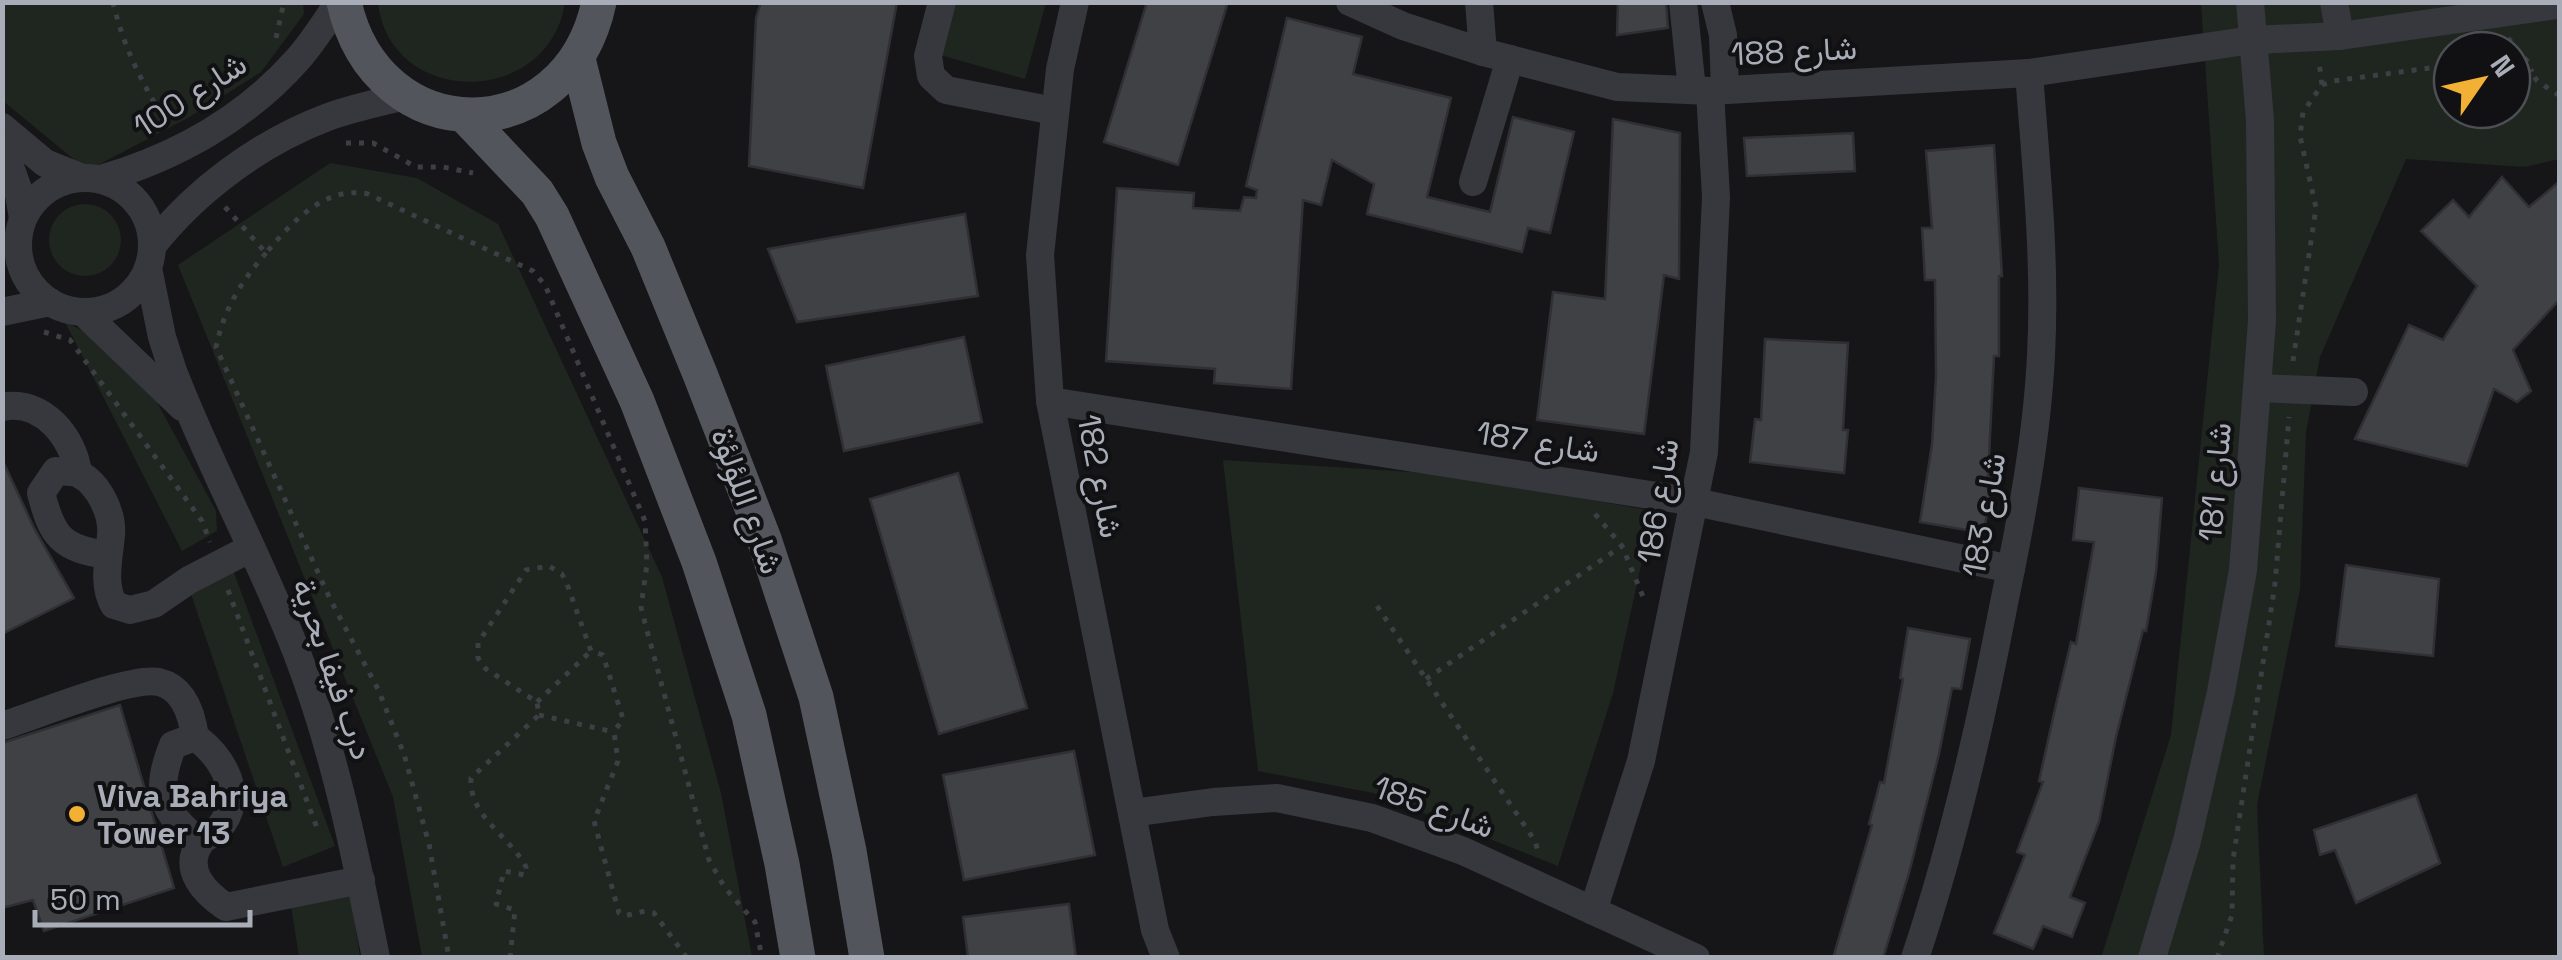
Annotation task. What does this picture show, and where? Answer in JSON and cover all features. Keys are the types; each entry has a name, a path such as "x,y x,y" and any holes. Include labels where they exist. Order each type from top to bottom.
{"main road":[{"path":"341,2 362,54 380,78 404,96 434,110 465,116 498,113 529,102 556,84 578,59 593,30 599,2"},
{"name":"شارع اللؤلؤة","path":"578,59 612,178 648,247 707,392 764,539 816,698 849,850 867,958"},
{"name":"شارع اللؤلؤة","path":"465,116 537,192 552,216 636,401 699,562 749,715 798,958"}],"street":[{"name":"شارع 100","path":"90,178 146,166 183,148 258,99 299,58 341,2"},
{"path":"942,2 928,56 931,76 946,90 1054,110"},
{"name":"شارع 182","path":"1075,2 1054,110 1040,256 1050,401 1155,930 1166,958"},
{"name":"شارع 188","path":"1350,2 1403,26 1496,56 1617,86 1709,90 2029,73 2252,40 2340,36 2558,10"},
{"path":"1474,182 1496,56 1479,2"},
{"path":"1683,2 1709,90"},
{"path":"1709,90 1723,35 1716,2"},
{"name":"شارع 181","path":"2152,958 2187,841 2221,692 2242,570 2259,388 2260,120 2250,2"},
{"path":"2334,2 2340,36"},
{"name":"شارع 183","path":"1915,958 1943,876 2027,483 2041,354 2038,205 2029,73"},
{"name":"شارع 186","path":"1593,911 1642,761 1704,452 1716,197 1709,90"},
{"path":"2,144 18,189 26,276 50,302 83,312 104,309 123,300 138,286 176,214 208,186 327,117 404,96"},
{"path":"2,127 45,163 122,189 138,204 148,224 150,257"},
{"path":"2,272 20,230 46,190 90,178"},
{"name":"درب فيفا بحرية","path":"150,257 162,336 190,416 310,690 361,880 376,958"},
{"path":"5,312 50,302"},
{"name":"درب فيفا بحرية","path":"83,312 190,416"},
{"path":"2259,388 2354,392"},
{"name":"شارع 187","path":"1050,401 1695,502 2011,569"},
{"path":"2,407 35,410 58,427 76,456 78,473"},
{"path":"108,555 72,547 50,526 41,493 56,472 78,473 95,486 106,508 112,530 107,594 114,605 130,610 154,604 251,548"},
{"path":"2,726 114,690 143,682 161,682 179,694 192,716 194,737"},
{"path":"194,737 222,762 232,788 220,828 200,842 194,860 197,880 206,894 226,907 361,880"},
{"path":"194,737 173,745 160,777 172,814 200,842"},
{"name":"شارع 185","path":"1132,814 1213,802 1277,798 1372,818 1463,851 1593,911 1653,949 1696,958"}],"path":[{"path":"113,2 118,25 147,91 183,148"},
{"path":"272,45 280,30 284,2"},
{"path":"2501,14 2502,30"},
{"path":"2322,86 2333,81 2432,68"},
{"path":"2532,72 2560,96"},
{"path":"335,143 373,143 416,167 443,167 486,176"},
{"path":"208,186 266,253"},
{"path":"449,958 420,804 404,754 378,689 330,599 216,347 222,318 243,280 291,222 339,192 350,190 368,194 533,271 544,286 645,521 647,564 641,607 645,623 710,860 725,888 755,922 762,958"},
{"path":"215,218 241,200"},
{"path":"5,312 20,324 70,340 202,521 322,840 331,886"},
{"path":"1554,480 1595,514 1622,546 1647,606"},
{"path":"1426,679 1622,546"},
{"path":"539,715 537,702 486,669 478,658 478,643 526,570 550,566 562,574 591,651"},
{"path":"1376,606 1536,841 1550,891"},
{"path":"537,702 591,651"},
{"path":"591,651 603,655 624,719 614,732 618,761 594,821 620,912 624,916 654,913 687,958"},
{"path":"539,715 614,732"},
{"path":"510,958 515,910 496,904 504,871 522,876 526,867 475,806 470,794 471,778 539,715"}],"shaded area":[{"path":"303,2 304,14 261,72 186,119 98,165 82,166 3,101 2,3"},
{"path":"565,2 553,37 530,62 502,77 470,82 438,77 410,62 389,37 378,3"},
{"path":"954,3 1046,3 1025,79 940,55"},
{"path":"2201,3 2559,3 2559,159 2525,167 2406,159 2320,357 2306,432 2300,589 2257,805 2264,957 2101,958 2171,735 2219,264"},
{"path":"330,163 417,178 498,224 662,577 721,793 752,957 422,957 393,797 178,265"},
{"path":"85,204 110,215 121,240 110,265 85,276 60,265 49,240 60,215"},
{"path":"65,322 103,340 145,380 216,511 217,531 182,551"},
{"path":"1223,460 1443,474 1653,511 1613,693 1558,866 1373,793 1258,771"},
{"path":"233,570 335,846 283,867 188,585"},
{"path":"351,896 360,957 299,957 291,906"}],"building":[{"path":"761,2 897,2 863,188 749,166 756,18"},
{"path":"1147,2 1228,2 1178,165 1104,142"},
{"path":"1618,2 1666,2 1668,28 1617,35"},
{"path":"1287,18 1362,37 1353,74 1451,98 1427,197 1490,212 1513,117 1574,132 1550,233 1528,228 1522,252 1367,214 1374,184 1332,160 1321,205 1303,200 1291,389 1214,383 1215,369 1106,361 1117,188 1194,193 1193,208 1240,211 1244,197 1256,198 1257,190 1246,186"},
{"path":"1613,119 1680,133 1679,279 1664,275 1644,434 1537,420 1553,292 1605,299"},
{"path":"1853,133 1855,171 1747,176 1744,138"},
{"path":"1994,145 2002,276 1988,476 1992,477 1984,533 1920,522 1932,444 1936,376 1935,280 1925,280 1922,228 1932,228 1926,151"},
{"path":"2502,177 2529,207 2560,181 2560,299 2513,350 2531,391 2517,402 2494,389 2467,466 2355,439 2409,325 2443,340 2477,286 2421,231 2453,200 2469,217"},
{"path":"965,214 978,296 797,322 768,249"},
{"path":"964,337 982,422 844,451 826,366"},
{"path":"1765,339 1848,343 1844,473 1750,462 1755,419 1761,420"},
{"path":"2,459 34,528 74,598 2,634"},
{"path":"958,473 1027,708 939,734 870,499"},
{"path":"2079,488 2162,498 2156,572 2146,631 2143,630 2116,737 2099,822 2070,897 2085,903 2072,937 2043,926 2033,949 1994,933 2025,855 2017,852 2043,782 2039,781 2057,700 2071,642 2076,644 2094,542 2073,540"},
{"path":"2346,565 2439,579 2433,656 2336,646"},
{"path":"1908,628 1970,639 1961,689 1952,688 1909,873 1883,958 1833,958 1872,825 1869,824 1880,782 1884,783"},
{"name":"Viva Bahriya Tower 13","path":"120,705 174,888 44,931 33,900 2,908 2,743"},
{"path":"1074,751 1095,855 964,880 943,775"},
{"path":"2416,795 2440,863 2356,903 2335,850 2320,855 2314,830"},
{"path":"1069,904 1076,958 968,958 963,917"}],"place":[{"name":"Viva Bahriya Tower 13","path":"77,814"}]}
